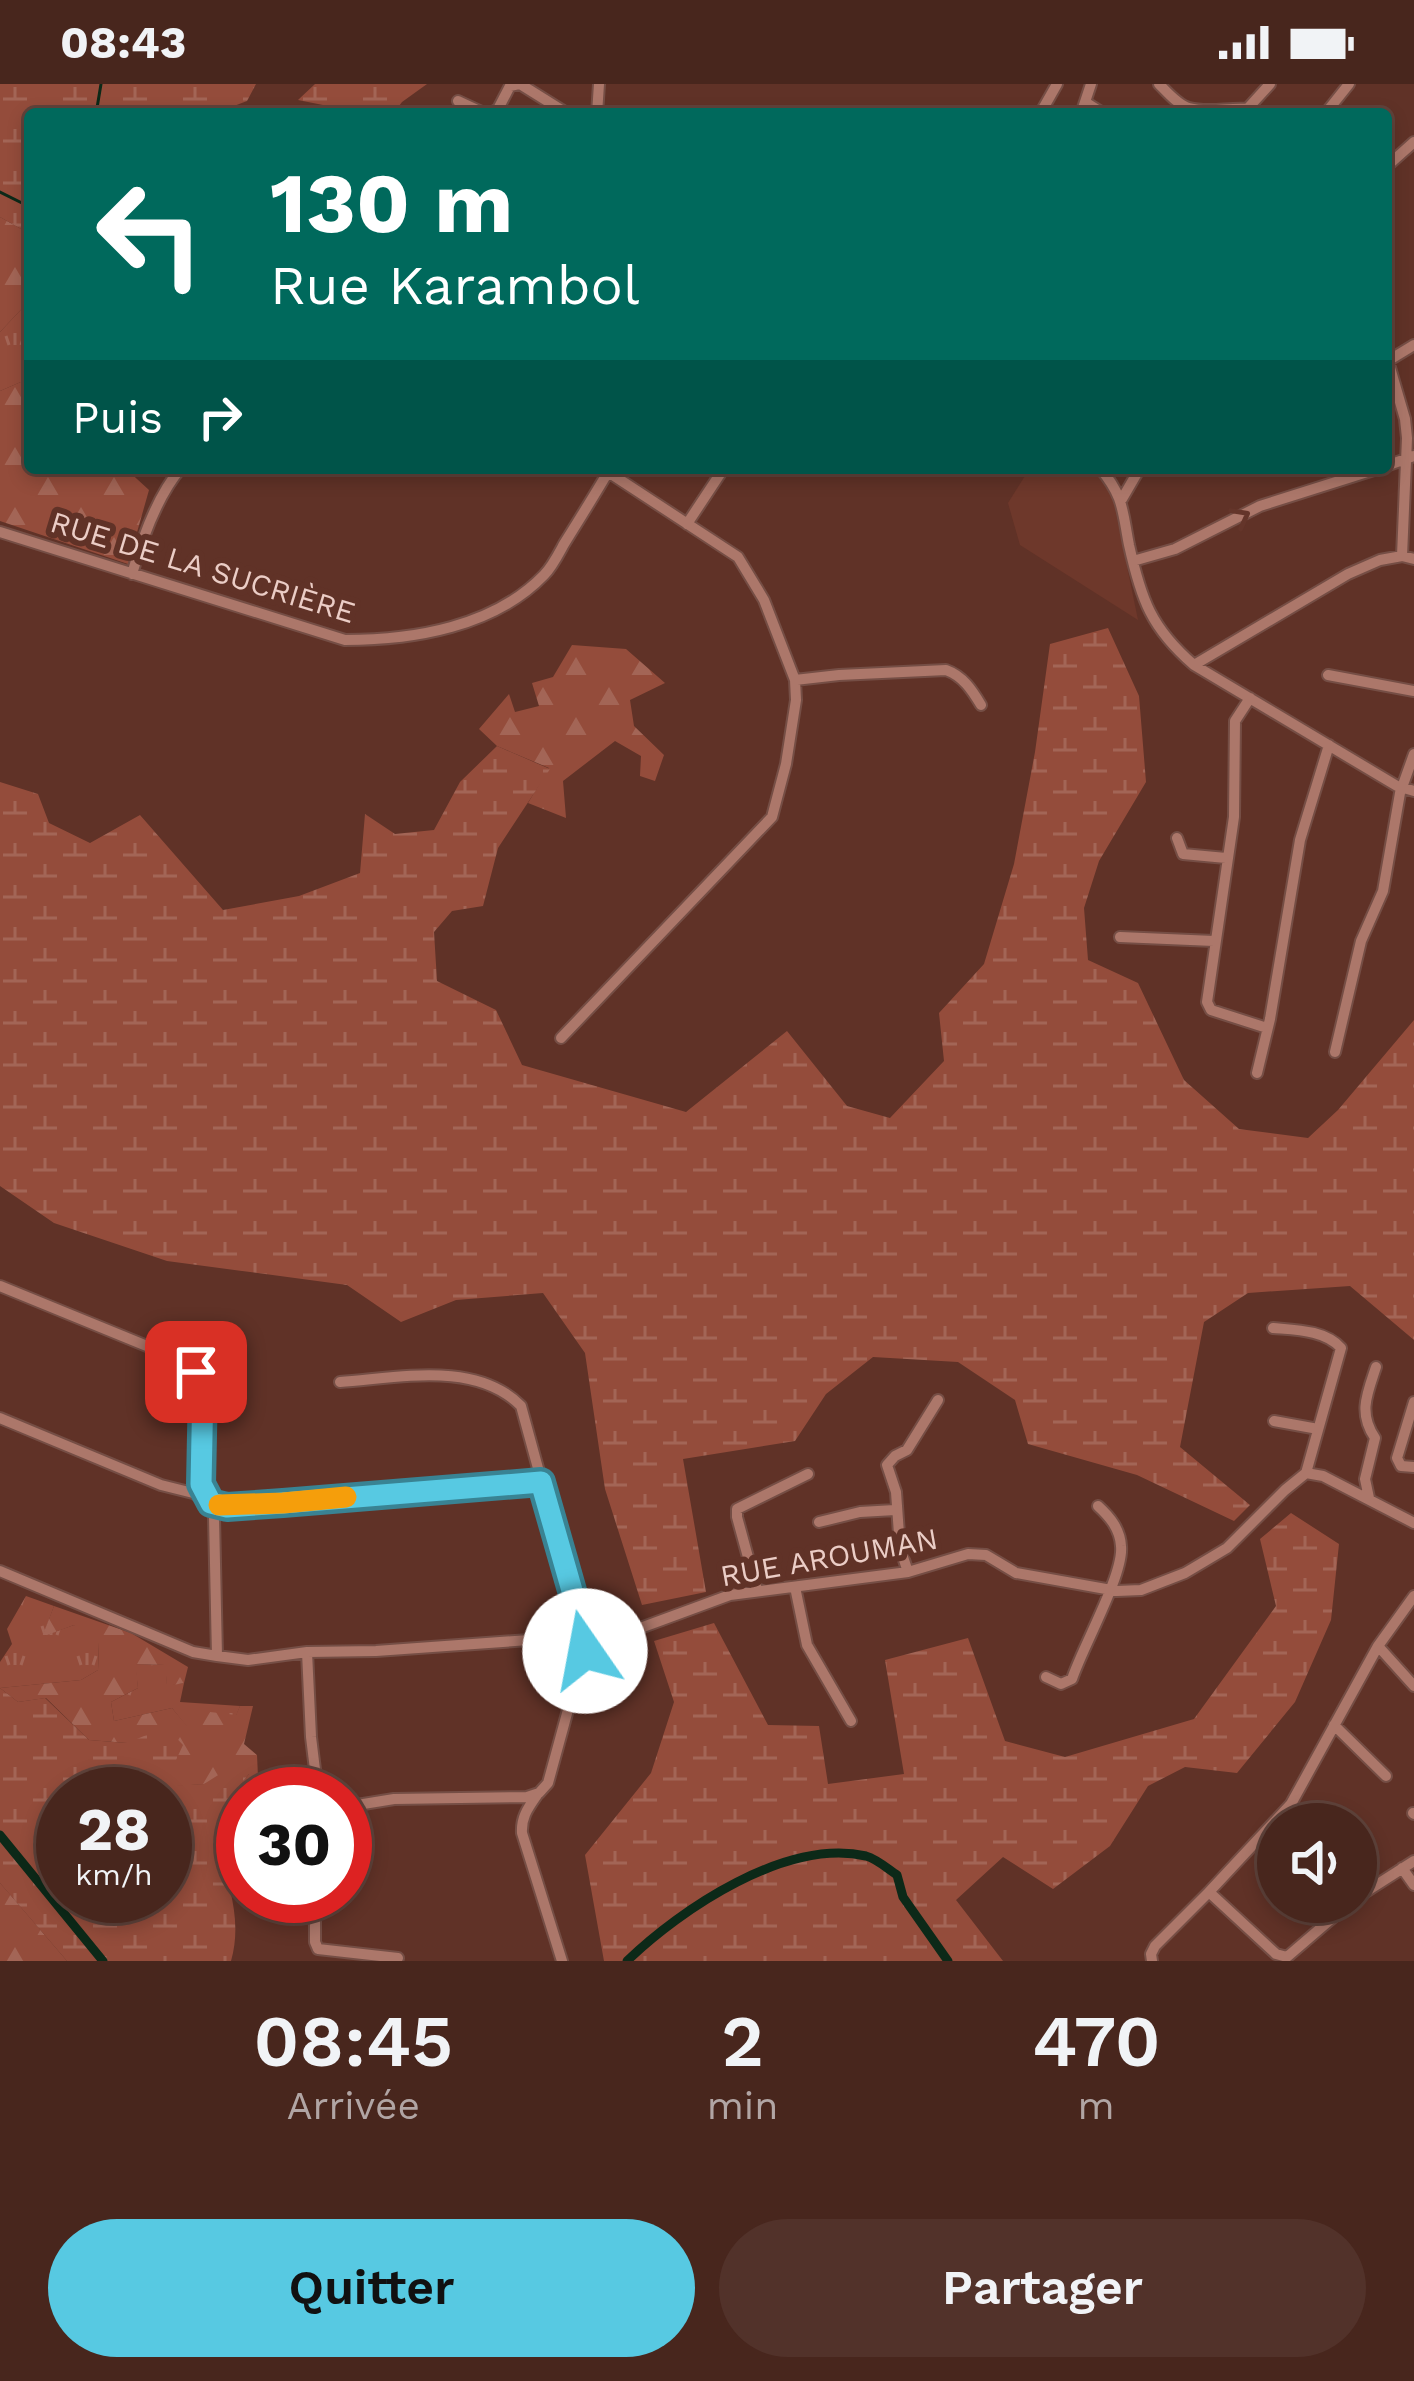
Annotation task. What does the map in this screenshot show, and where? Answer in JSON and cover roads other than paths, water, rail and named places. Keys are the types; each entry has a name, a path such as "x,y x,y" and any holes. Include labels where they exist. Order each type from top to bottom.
{"street":[{"path":"499,108 510,86 519,84 558,108"},
{"path":"1083,108 1091,84"},
{"path":"1159,84 1186,108"},
{"path":"1241,108 1249,107 1270,84"},
{"path":"1330,108 1349,84"},
{"path":"458,100 475,108"},
{"path":"1194,665 1348,574 1380,560 1408,558 1410,457 1392,376"},
{"path":"132,574 143,540 177,474"},
{"name":"RUE DE LA SUCRIÈRE","path":"0,532 345,640 384,640 493,613 524,592 547,573 603,474"},
{"path":"561,1038 772,817 796,700 795,680 764,600 738,557 611,474"},
{"path":"687,524 720,474"},
{"path":"1105,474 1122,499 1146,607 1167,642 1194,665 1408,789"},
{"path":"1122,499 1137,474"},
{"path":"1133,561 1174,549 1260,506 1361,474"},
{"path":"795,680 946,670 964,681 982,705"},
{"path":"1328,675 1414,692"},
{"path":"1250,698 1235,721 1235,802 1207,1001 1211,1010 1267,1028"},
{"path":"1257,1073 1300,840 1330,745"},
{"path":"1334,1052 1361,941 1383,891 1414,754"},
{"path":"1177,838 1184,854 1226,858"},
{"path":"1120,937 1214,940"},
{"path":"0,1286 186,1362 196,1372 203,1386 201,1484 214,1517 217,1657"},
{"path":"1273,1328 1306,1331 1333,1340 1341,1348 1306,1473 1323,1476 1414,1523"},
{"path":"1369,1498 1365,1479 1375,1438 1365,1420 1364,1401 1376,1367"},
{"path":"340,1382 458,1377 500,1389 521,1406 585,1636 585,1651 548,1783 521,1822 562,1961"},
{"path":"908,1572 900,1548 896,1492 887,1465 908,1450 938,1400"},
{"path":"1414,1402 1397,1459 1401,1466 1414,1468"},
{"path":"0,1418 161,1485 227,1507 541,1482"},
{"path":"1274,1421 1318,1429"},
{"name":"RUE AROUMAN","path":"0,1571 193,1652 217,1657 248,1660 307,1652 585,1636 643,1627 730,1595 908,1572 968,1554 986,1555 1016,1573 1141,1590 1185,1573 1227,1548 1306,1473"},
{"path":"757,1590 737,1509 808,1474"},
{"path":"1046,1677 1061,1684 1072,1679 1118,1573 1122,1549 1118,1530 1098,1506"},
{"path":"819,1522 895,1510"},
{"path":"795,1586 807,1645 851,1721"},
{"path":"1152,1961 1155,1946 1291,1804 1378,1646 1414,1596"},
{"path":"1378,1646 1414,1686"},
{"path":"307,1652 315,1767"},
{"path":"1334,1725 1386,1776"},
{"path":"372,1803 539,1793"},
{"path":"1377,1885 1408,1865 1414,1885"},
{"path":"1209,1892 1276,1954 1287,1957 1327,1923"},
{"path":"315,1923 315,1942 325,1952 398,1958"}],"waterway":[{"path":"97,108 101,84"},
{"path":"0,192 24,204"},
{"path":"0,1835 103,1961"},
{"path":"627,1961 676,1920 737,1882 802,1858 835,1853 870,1857 897,1875 903,1897 948,1961"}]}
